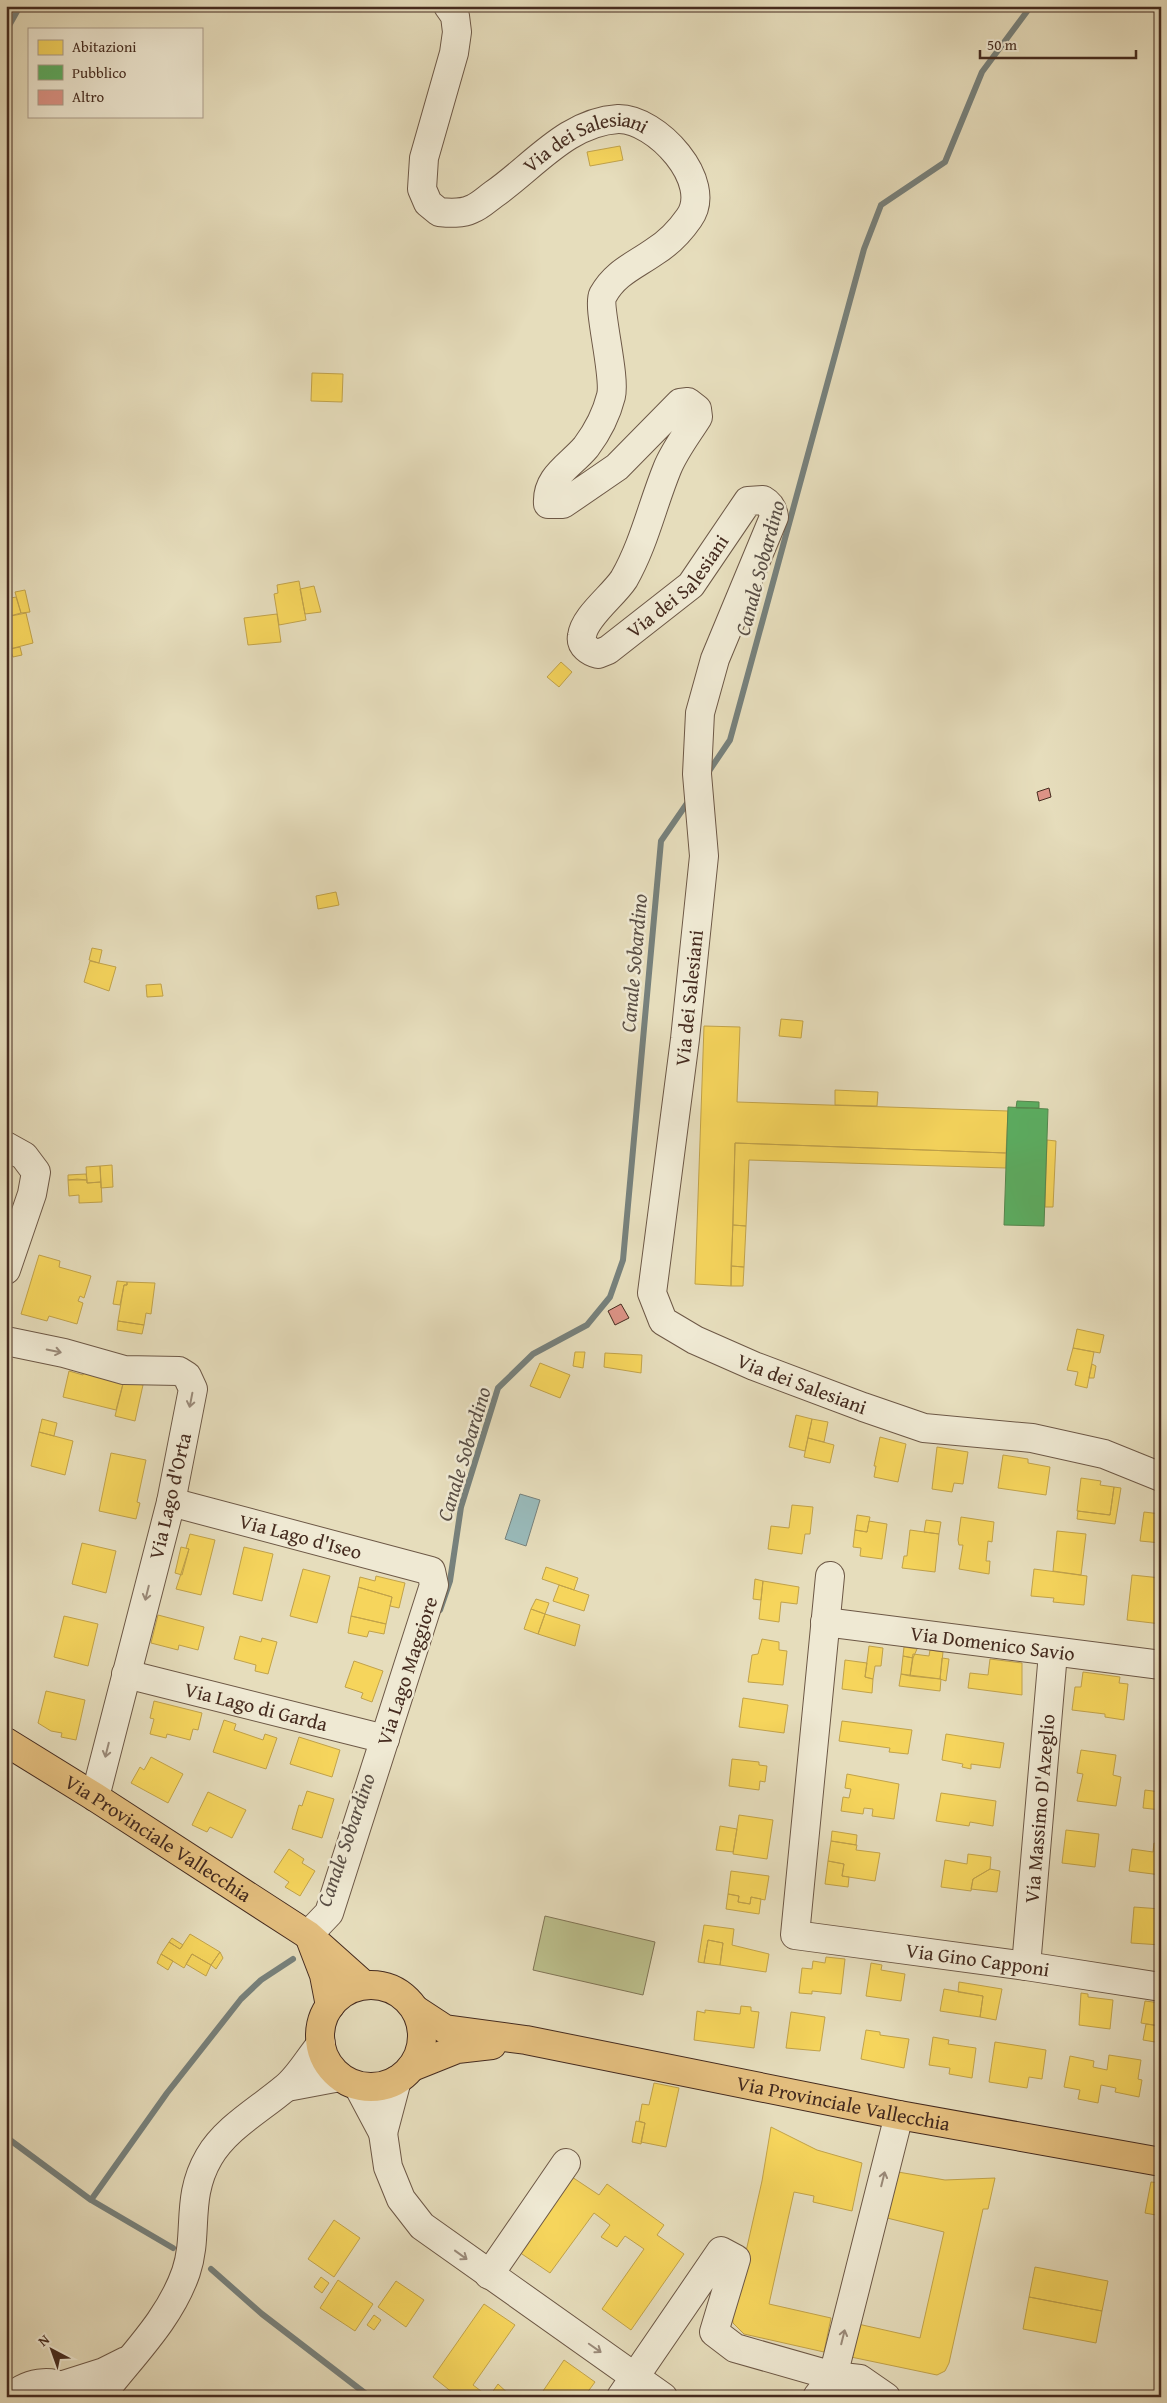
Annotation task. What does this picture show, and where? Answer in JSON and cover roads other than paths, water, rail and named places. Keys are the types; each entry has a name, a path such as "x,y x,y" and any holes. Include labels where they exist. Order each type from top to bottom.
{"main road":[{"name":"Via Provinciale Vallecchia","path":"6,1742 95,1797 308,1935 364,1986"},
{"path":"308,1935 324,1975 330,2006"},
{"name":"Via Provinciale Vallecchia","path":"320,2044 320,2030 330,2006 351,1989 379,1985 394,1990 406,1998 416,2010 445,2028 526,2040 899,2114 1161,2162"},
{"path":"405,2074 420,2054 421,2024 416,2010"},
{"name":"Via Provinciale Vallecchia","path":"349,2082 372,2088 457,2049 526,2040"},
{"path":"320,2044 327,2062 349,2082"}],"street":[{"name":"Via dei Salesiani","path":"448,6 455,16 457,32 454,52 424,158 422,188 428,203 439,212 455,213 472,209 506,186 569,134 599,123 620,119 643,126 667,143 687,166 694,183 696,197 691,216 679,231 656,251 613,278 601,298 612,394 602,423 585,447 555,478 548,492 548,504 563,504 616,468 680,403 688,402 697,409 698,416 667,467 636,557 618,588 584,626 581,639 583,644 587,649 598,654 628,634 691,585 748,501 758,499 768,503 774,517 715,659 700,713 698,785 704,856 684,1049 652,1293 663,1322 695,1340 754,1366 924,1428 1032,1438 1104,1454 1161,1477"},
{"path":"6,1146 24,1156 36,1172 32,1194 6,1270"},
{"name":"Via Lago d'Orta","path":"6,1341 124,1370 179,1371 187,1376 193,1389 171,1502 95,1797"},
{"name":"Via Lago d'Iseo","path":"171,1502 431,1571"},
{"name":"Via Lago Maggiore","path":"308,1935 329,1913 434,1585 431,1571"},
{"path":"825,1622 830,1576"},
{"name":"Via Domenico Savio","path":"825,1622 1054,1653 1161,1664"},
{"name":"Via Gino Capponi","path":"825,1622 795,1935 1026,1966 1161,1987"},
{"name":"Via Massimo D'Azeglio","path":"1026,1966 1054,1653"},
{"name":"Via Lago di Garda","path":"126,1674 385,1739"},
{"path":"100,2397 127,2360 168,2313 178,2292 186,2270 193,2201 199,2179 209,2157 233,2130 287,2087 320,2044"},
{"path":"383,2133 405,2074"},
{"path":"287,2087 349,2082 383,2133 388,2167 402,2199 422,2226 489,2274 628,2386 663,2397"},
{"path":"825,2386 899,2114"},
{"path":"489,2274 566,2163"},
{"path":"628,2386 721,2251 736,2259 714,2332 735,2348 825,2386 860,2379 886,2397"},
{"path":"6,2380 22,2390 47,2382 68,2391 127,2360"}],"water":[{"path":"520,1494 540,1500 526,1546 505,1539"}],"waterway":[{"path":"6,31 20,6"},
{"name":"Canale Sobardino","path":"707,774 730,740 864,249 881,205 945,162 982,72 1031,6"},
{"name":"Canale Sobardino","path":"440,1610 450,1581 461,1507 498,1388 533,1354 587,1325 610,1297 623,1260 661,841 690,799"},
{"name":"Canale Sobardino","path":"91,2200 167,2093 241,1999 261,1980 293,1959"},
{"path":"6,2137 91,2200 173,2248"},
{"path":"211,2269 262,2314 370,2397"}]}
